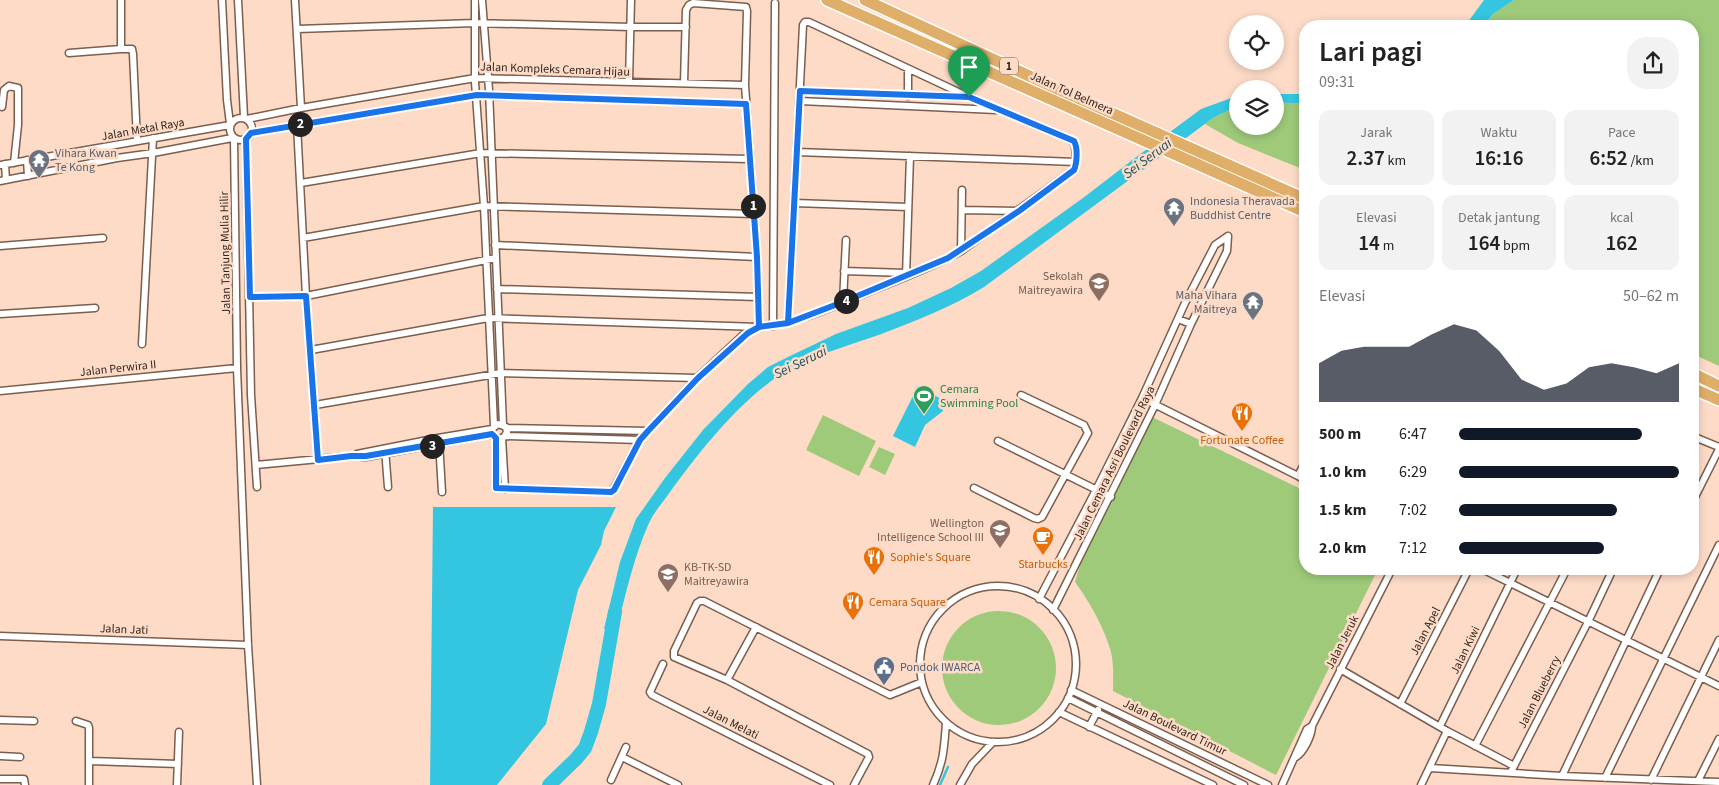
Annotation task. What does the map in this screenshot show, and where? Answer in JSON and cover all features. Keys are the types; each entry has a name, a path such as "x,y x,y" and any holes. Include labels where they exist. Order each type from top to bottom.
{"highway":[{"name":"Jalan Tol Belmera","path":"827,0 1299,209"},
{"name":"Jalan Tol Belmera","path":"865,0 1299,196"},
{"path":"1699,377 1719,386"},
{"path":"1699,391 1719,400"}],"street":[{"path":"121,0 121,50"},
{"path":"222,0 227,100 233,138"},
{"path":"238,0 246,118 252,125 251,133 246,139 251,394 257,488"},
{"path":"296,0 301,108"},
{"path":"475,0 476,80 484,206 488,318 497,434 505,489"},
{"path":"482,0 489,93 498,318 505,427"},
{"path":"629,82 631,0"},
{"path":"684,84 686,10 691,3 746,7 745,85 757,257 759,327"},
{"path":"773,326 775,3"},
{"path":"311,350 488,318 759,327 788,323 843,302 961,251 1074,170 1076,146 1074,141 969,97 806,21 803,25 788,323"},
{"path":"297,29 475,22 686,27"},
{"path":"69,53 132,50 137,141"},
{"path":"908,69 908,96"},
{"name":"Jalan Kompleks Cemara Hijau","path":"246,118 488,79 745,85"},
{"path":"2,107 4,90 9,86 18,88 18,125 14,163"},
{"path":"800,91 969,97"},
{"path":"251,133 477,93 746,104"},
{"path":"800,101 1002,110"},
{"path":"230,124 236,118 246,118"},
{"name":"Jalan Metal Raya","path":"3,165 137,141 153,145 230,124"},
{"path":"297,125 306,296 318,460"},
{"path":"3,165 3,181 88,163 153,145 233,138 238,140 246,139"},
{"name":"Jalan Tanjung Mulia Hilir","path":"233,138 237,368 248,645 257,785"},
{"path":"142,344 153,145"},
{"path":"88,150 88,163"},
{"path":"798,152 1076,162"},
{"path":"301,183 480,153 749,159"},
{"path":"906,275 910,156"},
{"path":"28,160 28,176"},
{"path":"961,251 962,190"},
{"path":"795,203 908,208"},
{"path":"303,238 484,206 754,214"},
{"path":"962,210 1019,211"},
{"name":"Jalan Cemara Asri Boulevard Raya","path":"1040,599 1142,398 1178,319 1215,245 1228,236 1227,251 1155,405 1111,497 1053,610"},
{"path":"0,246 103,238"},
{"path":"843,302 846,240"},
{"path":"495,246 757,257"},
{"path":"250,297 306,296 496,258"},
{"path":"844,271 906,275"},
{"path":"497,289 758,298"},
{"path":"0,314 95,308"},
{"path":"1178,319 1192,324"},
{"path":"648,431 505,427 498,424 495,487 505,489 612,492 640,440 648,431 698,378 742,336 759,327"},
{"name":"Jalan Perwira II","path":"0,391 237,368"},
{"path":"315,405 493,374 698,378"},
{"path":"974,488 1038,519 1042,517 1088,433 1086,428 1021,395"},
{"path":"1142,398 1298,476"},
{"path":"497,434 505,427"},
{"path":"256,465 351,456 439,441 497,434 640,440"},
{"path":"1699,439 1719,448 1699,489"},
{"path":"439,441 442,492"},
{"path":"998,441 1111,497"},
{"path":"385,451 388,488"},
{"path":"1606,778 1662,659 1719,546"},
{"name":"Jalan Jeruk","path":"1282,785 1307,729 1312,726 1389,575"},
{"name":"Jalan Apel","path":"1400,704 1467,575"},
{"path":"1494,575 1719,686"},
{"name":"Jalan Kiwi","path":"1440,726 1514,575"},
{"path":"1475,746 1564,575"},
{"name":"Jalan Blueberry","path":"1512,769 1610,575"},
{"path":"1562,776 1657,575"},
{"path":"990,588 1016,589 1040,599 1053,610 1064,624 1074,647 1076,664 1072,690 1068,698 1059,712 1041,729 1030,735 1012,740 993,742 976,739 960,732 946,722 931,704 922,682 920,658 925,636 933,621 940,612 967,593 990,588"},
{"path":"854,785 868,754 727,680 673,655 697,603 704,601 890,695 922,682"},
{"path":"727,680 756,627"},
{"name":"Jalan Jati","path":"0,636 248,645"},
{"path":"1651,780 1719,640"},
{"name":"Jalan Melati","path":"663,664 650,692 652,695 830,785"},
{"path":"1340,669 1512,769"},
{"name":"Jalan Boulevard Timur","path":"1072,690 1268,785"},
{"name":"Jalan Boulevard Timur","path":"1068,698 1244,785"},
{"path":"1089,727 1101,704"},
{"path":"1059,712 1213,785"},
{"path":"0,720 34,721"},
{"path":"76,721 88,725 89,728 89,785"},
{"path":"933,785 943,760 946,722"},
{"path":"1421,785 1447,731"},
{"path":"177,785 179,732"},
{"path":"1698,781 1719,739"},
{"path":"960,785 972,764 993,742"},
{"path":"611,780 626,747"},
{"path":"0,756 20,757"},
{"path":"622,757 678,785"},
{"path":"90,761 178,764"},
{"path":"1430,768 1512,769 1562,776 1719,782"},
{"path":"0,779 24,779 25,785"}],"green space":[{"path":"1514,0 1719,0 1719,366 1699,357 1699,20 1488,20 1493,14"},
{"path":"1284,103 1299,104 1299,168 1238,143 1205,124 1229,110 1229,135 1284,135"},
{"path":"823,415 876,441 859,476 806,450"},
{"path":"1152,417 1299,488 1299,575 1375,575 1276,775 1113,691 1113,662 1105,634 1086,598 1075,582 1082,558"},
{"path":"879,447 895,454 885,475 869,467"},
{"path":"999,611 1021,616 1039,628 1051,646 1056,668 1051,690 1039,708 1021,720 999,725 977,720 959,708 947,690 942,668 947,646 959,628 977,616"}],"water":[{"path":"1484,0 1514,0 1493,14 1488,20 1469,20"},
{"path":"1284,94 1299,94 1299,104 1284,103"},
{"path":"1229,99 1229,110 1213,118 984,287 922,318 817,356 795,366 760,390 711,439 653,515 635,561 617,628 604,629 620,562 636,519 703,430 748,384 768,367 836,334 908,308 951,288 981,271 1083,198 1201,109"},
{"path":"918,386 943,400 943,411 925,425 915,447 893,436"},
{"path":"433,507 616,507 604,531 601,545 578,590 546,724 497,785 430,785"}],"waterway":[{"name":"Sei Seruai","path":"549,785 585,748 599,704 615,612"},
{"path":"940,785 948,767"}],"place":[{"name":"Vihara Kwan Te Kong","path":"39,179"},
{"name":"Indonesia Theravada Buddhist Centre","path":"1174,227"},
{"name":"Sekolah Maitreyawira","path":"1099,302"},
{"name":"Maha Vihara Maitreya","path":"1253,321"},
{"name":"Cemara Swimming Pool","path":"924,415"},
{"name":"Fortunate Coffee","path":"1242,432"},
{"name":"Wellington Intelligence School III","path":"1000,549"},
{"name":"Starbucks","path":"1043,556"},
{"name":"Sophie's Square","path":"874,576"},
{"name":"KB-TK-SD Maitreyawira","path":"668,593"},
{"name":"Cemara Square","path":"853,621"},
{"name":"Pondok IWARCA","path":"884,686"}],"route":[{"path":"969,97 800,91 788,323 759,327 757,257 746,104 477,95 251,133 246,139 250,297 306,296 318,460 366,456 492,434 496,438 496,488 612,492 640,440 698,378 742,336 759,327 773,326 788,323 948,258 1019,211 1074,170 1076,166 1076,146 1074,141 969,97"}]}
